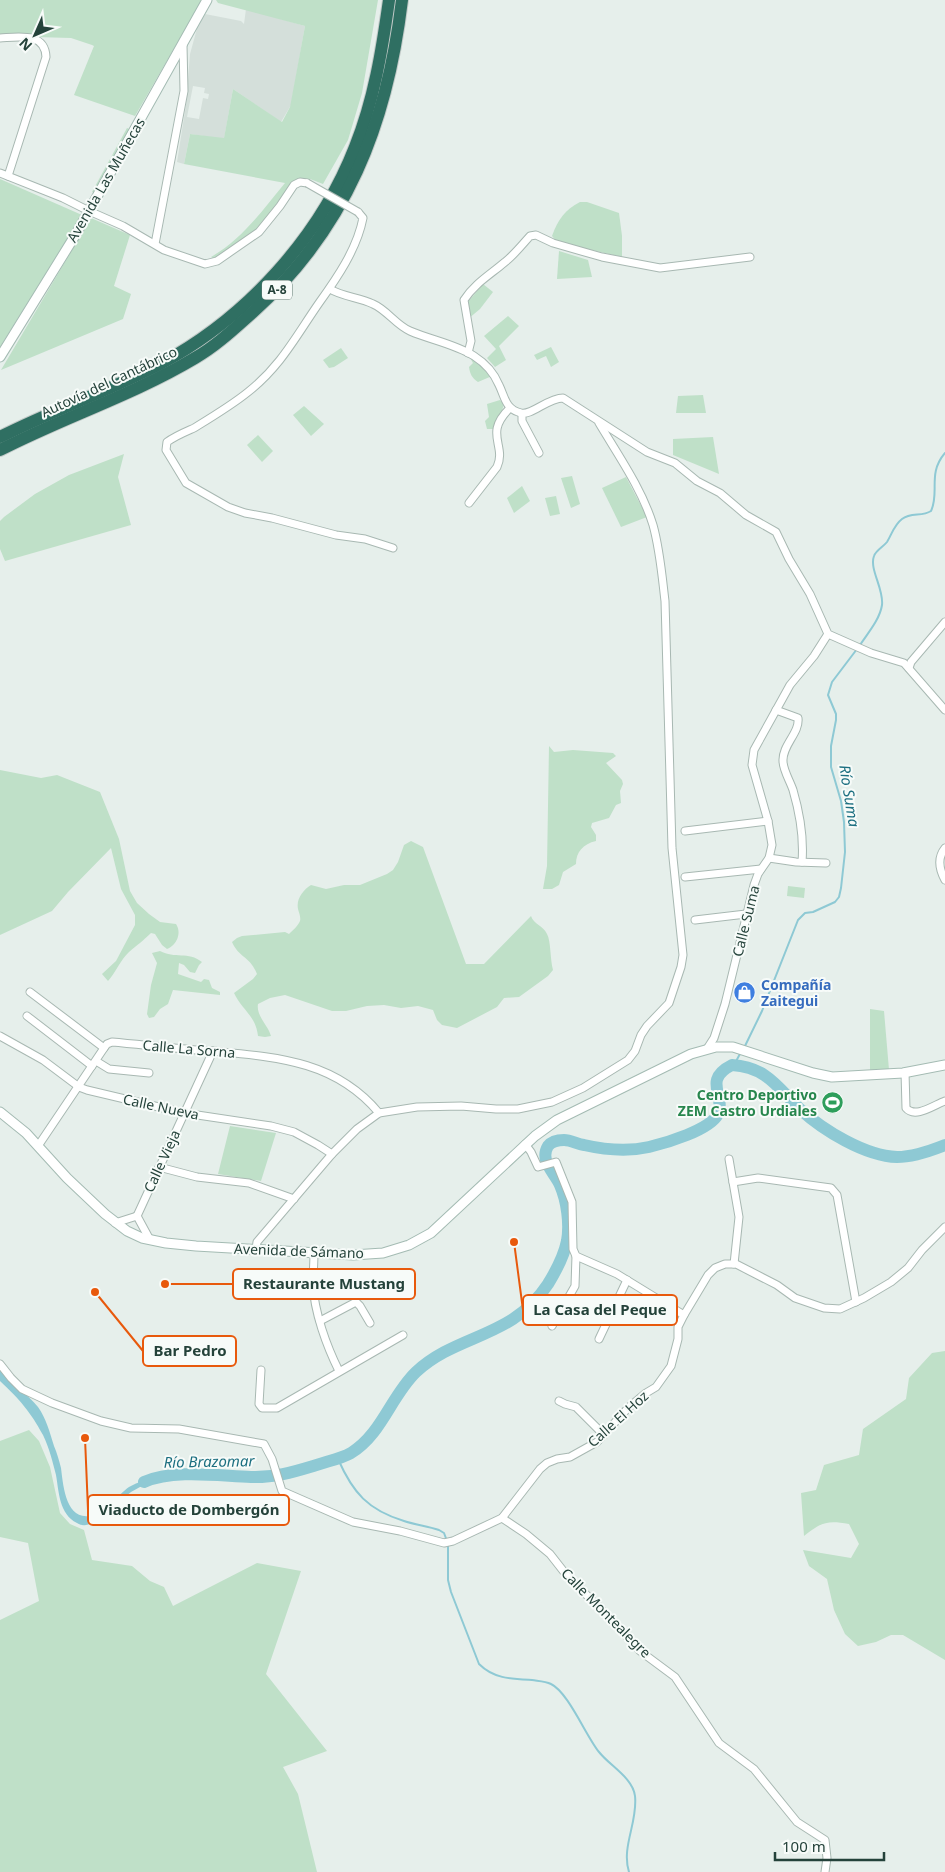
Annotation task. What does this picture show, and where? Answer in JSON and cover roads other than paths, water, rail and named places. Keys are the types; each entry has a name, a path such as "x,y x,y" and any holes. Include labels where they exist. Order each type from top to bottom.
{"highway":[{"name":"Autovía del Cantábrico","path":"0,437 35,419 111,388 162,362 219,325 247,302 273,275 314,225 337,186 355,148 378,69 389,0"},
{"name":"Autovía del Cantábrico","path":"0,450 27,436 121,396 197,357 228,334 274,294 322,234 351,187 365,155 384,98 399,26 402,0"}],"street":[{"name":"Avenida Las Muñecas","path":"0,357 89,211 207,0"},
{"path":"0,38 35,38 42,42 46,49 46,57 8,176"},
{"path":"155,244 184,91 183,45"},
{"path":"0,173 63,198 123,226 164,250 205,264 217,262 259,232 294,185 300,182 358,212 363,218 361,227 343,267 292,346 266,376 247,393 167,442 166,450 186,484 228,507 244,513 272,518 336,535 365,539 393,548"},
{"path":"468,353 471,342 464,300 467,294 505,262 530,236 536,235 552,243 602,257 660,268 750,257"},
{"path":"330,288 338,294 373,304 409,331 476,357 490,370 500,385 503,398 510,408 522,414 528,413 546,402 563,398 647,452 675,463 697,481 720,494 746,515 776,532 789,559 810,594 828,634 863,649 904,663 945,710"},
{"path":"469,503 500,461 496,430 499,422 510,408"},
{"path":"522,414 522,421 539,453"},
{"path":"256,1250 257,1242 332,1154 357,1130 379,1113 417,1107 461,1106 518,1109 552,1102 583,1088 628,1060 635,1051 641,1034 664,1010 673,995 682,967 682,943 674,876 664,601 661,567 653,524 644,503 600,423"},
{"path":"910,668 911,662 945,622"},
{"path":"826,863 769,858 772,845 768,821 752,765 754,750 790,685 814,656 828,634"},
{"path":"776,710 798,718 799,725 789,742 783,757 783,764 799,814 804,843 802,862"},
{"path":"685,831 768,821"},
{"path":"945,848 941,853 939,866 945,880"},
{"name":"Calle Suma","path":"707,1049 714,1038 725,1004 754,885 769,858"},
{"path":"685,877 761,870"},
{"path":"695,920 746,914"},
{"path":"30,992 104,1048 38,1146"},
{"path":"27,1016 94,1064 108,1069 149,1073"},
{"name":"Calle Nueva","path":"0,1036 43,1060 79,1087 184,1113 271,1126 294,1132 318,1144 332,1154"},
{"name":"Calle La Sorna","path":"104,1048 112,1042 275,1058 303,1063 325,1071 346,1084 379,1113"},
{"name":"Avenida de Sámano","path":"0,1112 15,1122 67,1178 115,1222 135,1235 150,1240 196,1246 369,1254 384,1253 409,1245 431,1233 525,1144 557,1120 676,1060 707,1049 733,1047 813,1073 832,1077 905,1072"},
{"name":"Calle Vieja","path":"137,1216 213,1052"},
{"path":"945,1065 905,1072 906,1108 910,1112 919,1112 945,1101"},
{"path":"525,1144 538,1167 556,1162 572,1202 573,1249 576,1256 575,1286 552,1326"},
{"path":"729,1159 738,1217 734,1264 777,1285 795,1298 813,1306 840,1309 887,1285 900,1275 945,1227"},
{"path":"159,1167 197,1177 249,1184 294,1199"},
{"path":"732,1182 758,1178 831,1188 834,1190 837,1195 856,1302"},
{"path":"115,1222 137,1216 150,1240"},
{"path":"314,1252 313,1286 320,1321 331,1356 339,1371"},
{"path":"576,1256 627,1280 684,1315"},
{"name":"Calle El Hoz","path":"0,1364 22,1389 52,1404 101,1421 131,1428 180,1429 264,1444 268,1450 282,1491 352,1522 400,1530 444,1543 453,1541 502,1518 540,1468 557,1459 570,1457 597,1442 628,1408 646,1392 656,1387 671,1366 678,1339 678,1327 708,1275 716,1268 725,1264 734,1264"},
{"path":"599,1339 627,1280"},
{"path":"320,1321 356,1302 370,1323"},
{"path":"262,1370 259,1404 262,1408 277,1408 403,1334"},
{"path":"560,1401 576,1407 604,1435"},
{"name":"Calle Montealegre","path":"502,1518 526,1534 550,1554 568,1577 640,1651 675,1677 720,1742 754,1769 797,1822 825,1840 827,1858 825,1872"}],"water":[{"path":"0,1369 34,1402 43,1416 59,1459 64,1491 70,1506 75,1512 81,1515 94,1515 129,1487 158,1477 131,1492 102,1517 89,1524 81,1525 71,1519 61,1502 54,1465 43,1435 24,1406 0,1381"}],"waterway":[{"name":"Río Suma","path":"860,645 876,621 882,605 881,592 873,567 874,556 887,542 899,521 905,517 931,511 936,468 945,453"},
{"name":"Río Suma","path":"744,1048 762,1011 798,920 805,913 813,912 835,902 839,897 845,852 844,822 841,801 831,767 831,746 836,714 828,695 832,682 857,649"},
{"name":"Río Suma","path":"734,1065 741,1052"},
{"name":"Río Brazomar","path":"144,1482 156,1478 183,1474 270,1476 288,1473 351,1453 371,1436 407,1382 416,1372 432,1359 501,1326 518,1315 534,1302 548,1284 564,1252 568,1227 566,1205 562,1191 545,1157 548,1146 555,1141 564,1140 600,1148 633,1150 657,1145 687,1135 706,1125 718,1114 720,1107 716,1082 718,1076 732,1065 763,1074 810,1118 845,1141 858,1147 885,1156 903,1157 945,1145"},
{"path":"338,1459 356,1491 371,1506 391,1517 439,1530 444,1533 447,1541"},
{"path":"448,1545 448,1580 451,1592 479,1664 497,1675 551,1684 564,1696 599,1752 630,1784 635,1796 635,1806 627,1853 629,1872"}],"place":[{"name":"Compañía Zaitegui","path":"745,993"},
{"name":"Centro Deportivo ZEM Castro Urdiales","path":"833,1103"},
{"name":"La Casa del Peque","path":"514,1242"},
{"name":"Restaurante Mustang","path":"165,1284"},
{"name":"Bar Pedro","path":"95,1292"},
{"name":"Viaducto de Dombergón","path":"85,1438"}]}
